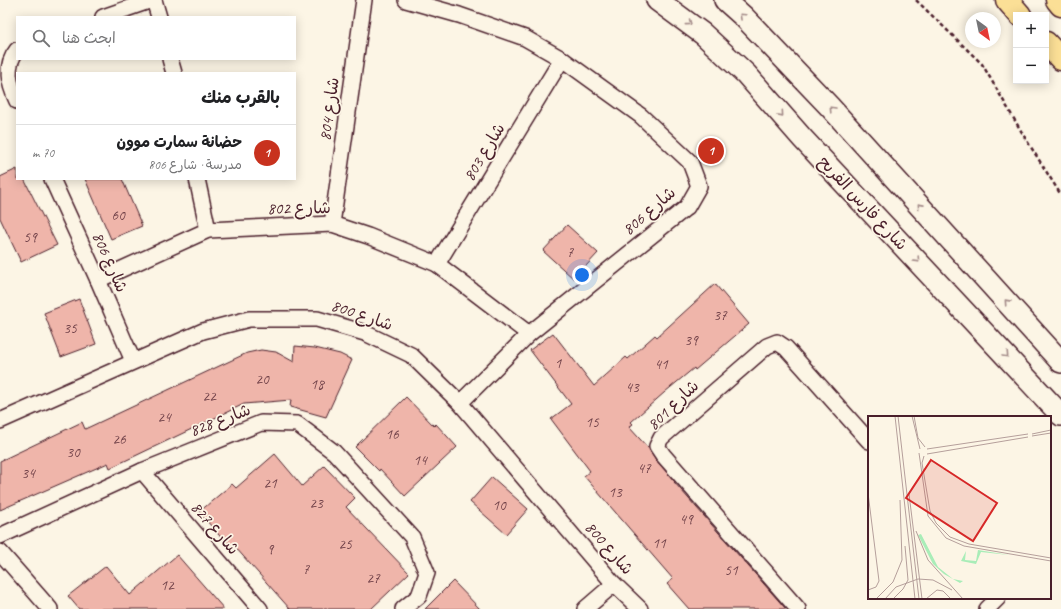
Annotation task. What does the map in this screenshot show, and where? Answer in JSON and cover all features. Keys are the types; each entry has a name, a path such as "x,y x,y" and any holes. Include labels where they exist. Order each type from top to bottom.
{"highway":[{"path":"1007,0 1017,12"},
{"path":"1057,0 1061,5"},
{"path":"1049,46 1061,59"}],"street":[{"path":"106,16 153,0 159,16"},
{"name":"شارع 804","path":"332,224 364,0"},
{"name":"شارع 806","path":"406,0 459,15 525,38 562,59 641,116 690,162 699,186 687,207 529,334 460,403"},
{"name":"شارع فارس الفريح","path":"657,0 703,34 746,74 803,139 1061,415"},
{"path":"725,0 744,17 830,107 1061,362"},
{"path":"16,51 12,57 8,73 16,99"},
{"name":"شارع 803","path":"437,264 562,59"},
{"path":"170,60 174,72"},
{"name":"شارع 806","path":"52,180 98,280 132,361"},
{"path":"197,180 208,230"},
{"name":"شارع 802","path":"98,280 208,230 332,224 368,236 437,264 529,334"},
{"name":"شارع 800","path":"2,415 203,331 249,319 317,320 365,333 411,355 460,403 614,584 640,609"},
{"name":"شارع 801","path":"798,609 663,455 657,446 661,438 767,346 777,342 786,348 868,440"},
{"name":"شارع 828","path":"0,536 142,471 260,423 297,424 334,452 412,537 428,573 419,596 404,609"},
{"name":"شارع 827","path":"142,471 260,609"},
{"path":"0,552 50,609"},
{"path":"585,609 614,584"},
{"path":"987,609 997,599"}],"path":[{"path":"916,0 982,64 1024,136 1061,195"}],"building":[{"path":"16,169 16,180 24,180 57,245 21,262 0,218 0,177"},
{"path":"85,180 122,180 142,226 111,239"},
{"path":"567,225 598,253 574,279 543,251"},
{"path":"715,284 749,324 695,370 694,368 665,392 631,422 633,424 629,427 649,449 674,482 786,609 689,609 667,584 673,579 584,476 590,471 551,419 571,404 530,350 553,333 594,386 626,357 628,359 655,335 657,337"},
{"path":"79,299 96,344 61,357 44,313"},
{"path":"295,346 315,348 340,354 352,360 326,417 290,407 291,400 244,404 110,468 108,463 0,510 0,461 82,422 85,429 247,353 261,350 276,352 294,362"},
{"path":"406,397 434,426 436,424 457,447 405,496 380,469 379,471 355,447"},
{"path":"275,454 302,486 324,466 355,498 346,507 409,573 371,609 290,609 235,547 232,550 199,512 232,484 236,488"},
{"path":"492,477 528,509 506,534 470,502"},
{"path":"177,555 224,609 79,609 68,596 106,566 130,595"},
{"path":"453,581 480,609 425,609"}],"place":[{"name":"حضانة سمارت موون","path":"711,151"}]}
